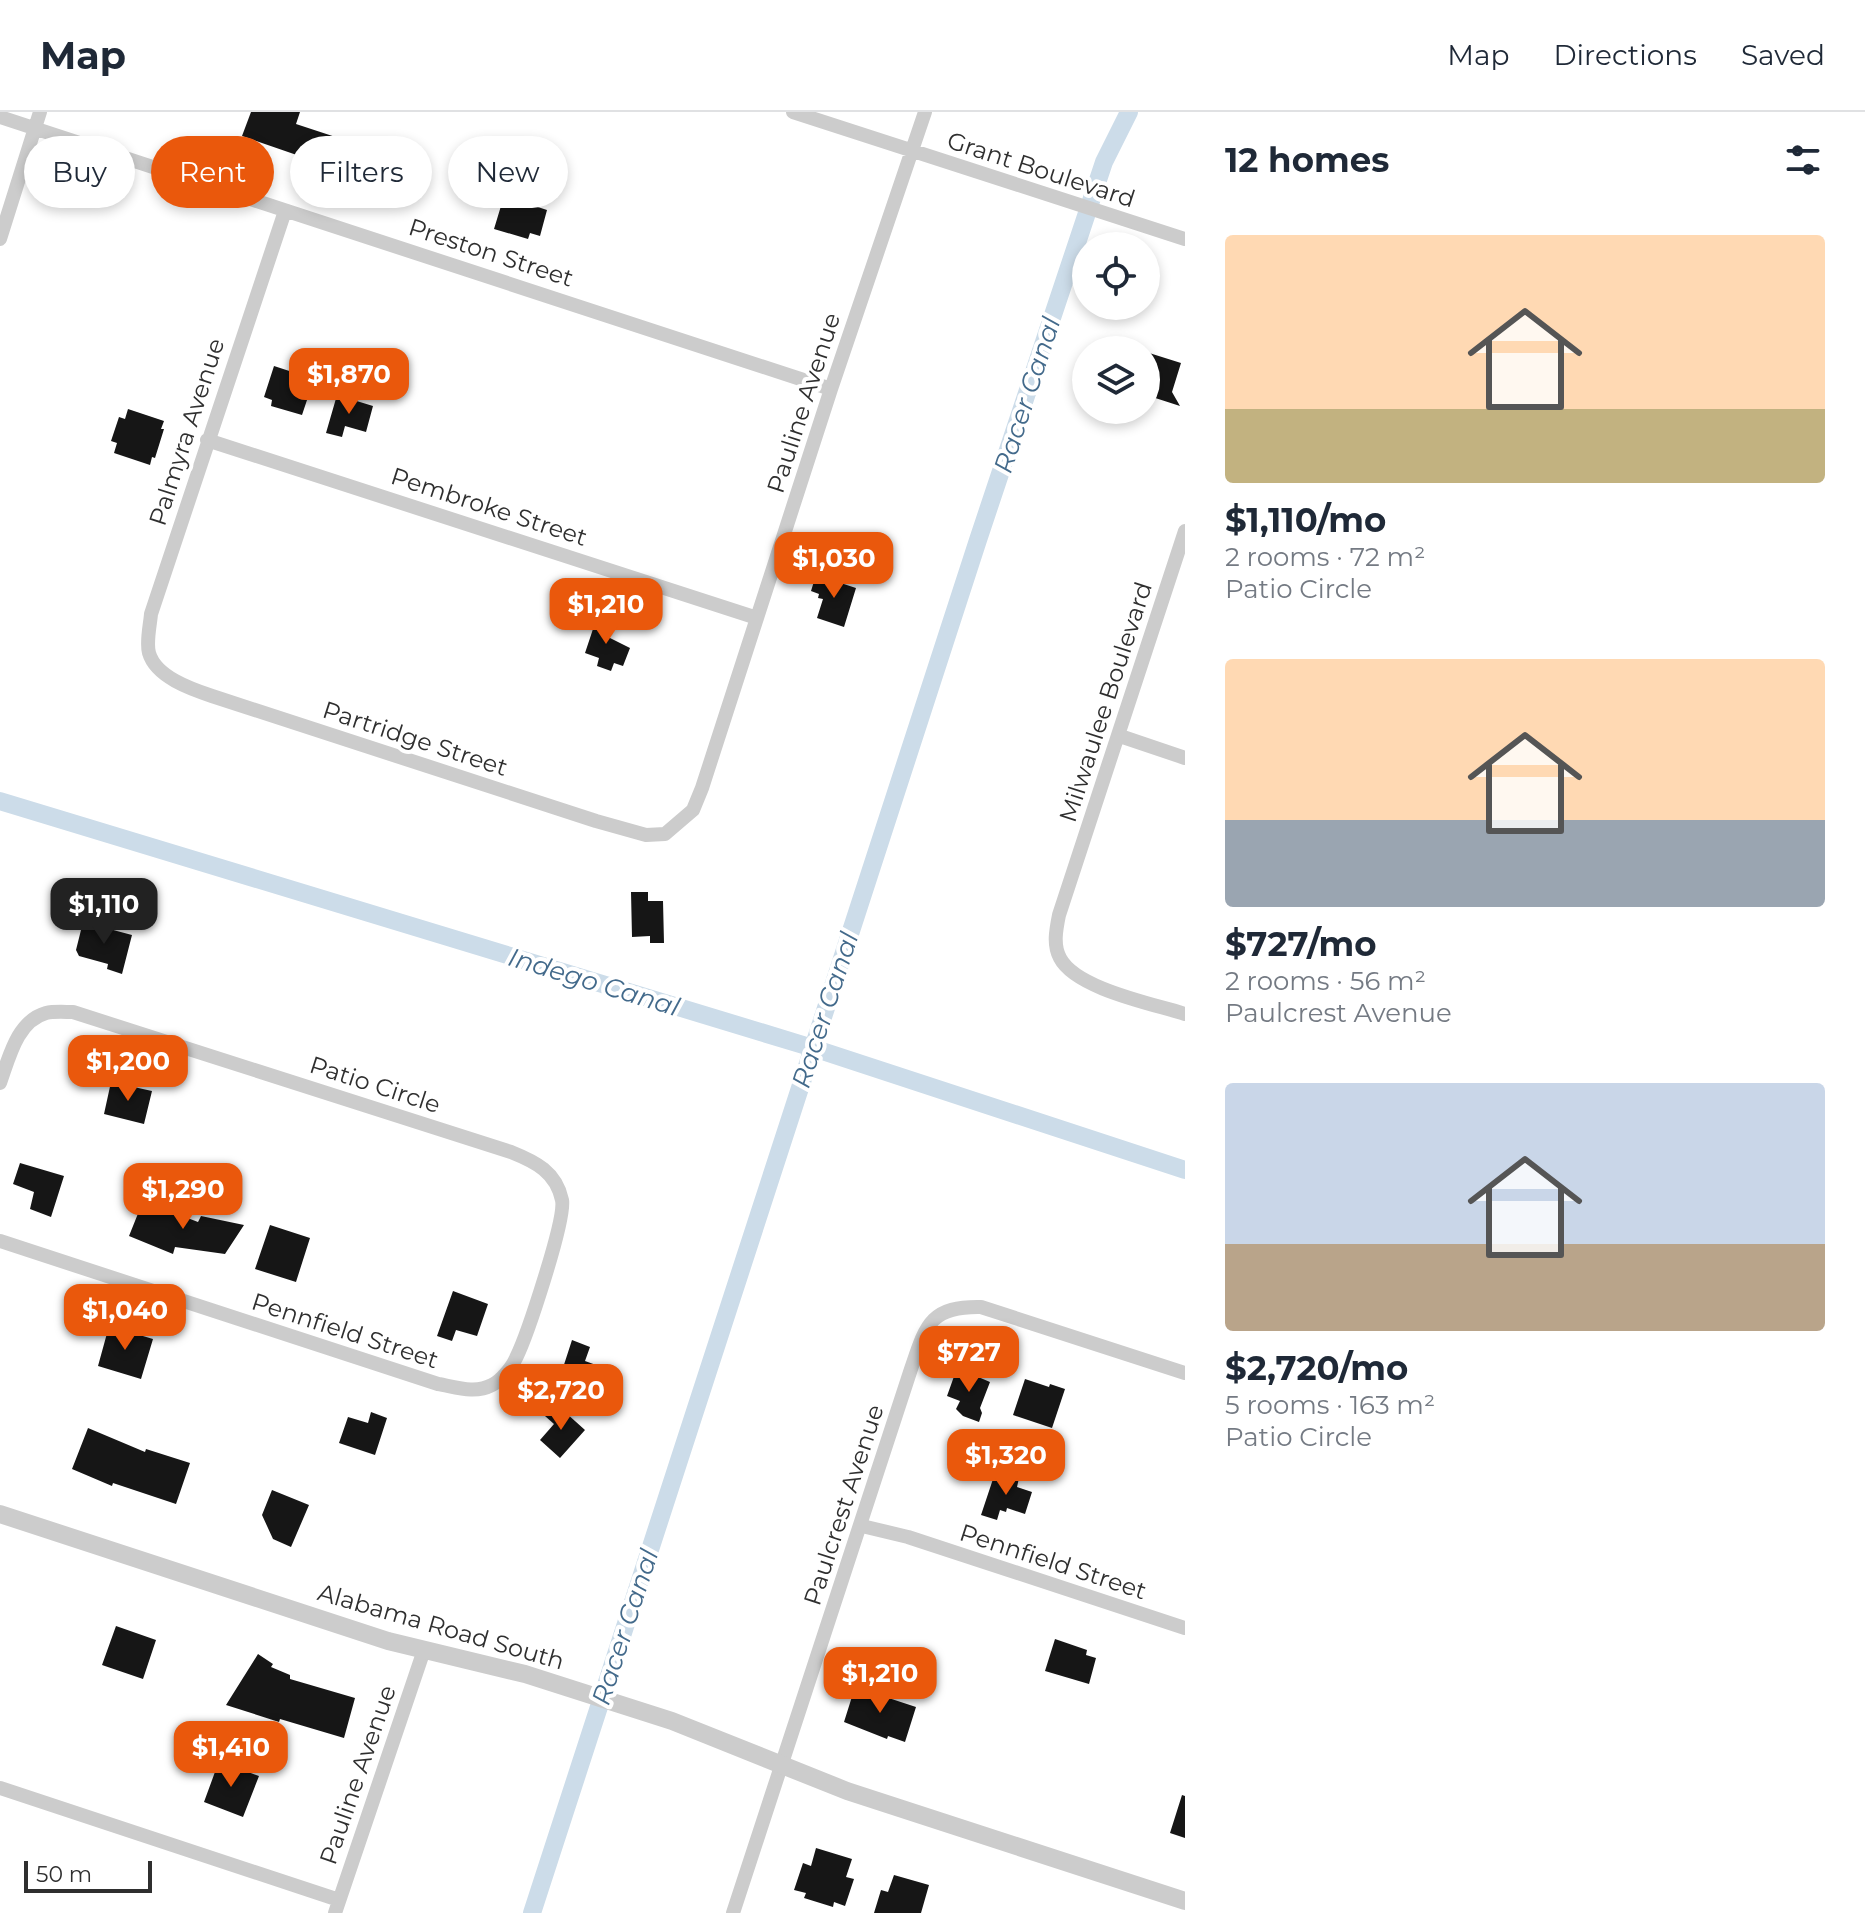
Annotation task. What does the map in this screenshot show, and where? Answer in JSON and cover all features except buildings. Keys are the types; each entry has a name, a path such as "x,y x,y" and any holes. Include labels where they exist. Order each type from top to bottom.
{"street":[{"path":"0,239 40,112"},
{"name":"Grant Boulevard","path":"793,112 1185,239"},
{"name":"Pauline Avenue","path":"665,834 693,810 925,112"},
{"name":"Preston Street","path":"0,117 831,389"},
{"name":"Palmyra Avenue","path":"157,668 149,651 151,614 285,211"},
{"name":"Pembroke Street","path":"207,440 757,618"},
{"name":"Milwaulee Boulevard","path":"1185,531 1068,887 1055,936 1060,959 1076,976 1185,1014"},
{"name":"Partridge Street","path":"157,668 202,693 646,835 665,834"},
{"path":"1120,736 1185,758"},
{"name":"Patio Circle","path":"0,1083 16,1040 29,1022 46,1013 73,1012 536,1162 553,1176 562,1202 560,1222 515,1361 495,1384"},
{"name":"Pennfield Street","path":"0,1241 438,1384 477,1391 495,1384"},
{"name":"Paulcrest Avenue","path":"733,1913 923,1334 936,1316 956,1306 981,1307 1185,1373"},
{"name":"Alabama Road South","path":"0,1514 373,1636 525,1674 639,1711 701,1732 847,1791 1185,1901"},
{"name":"Pennfield Street","path":"862,1526 908,1537 1185,1628"},
{"name":"Pauline Avenue","path":"337,1907 424,1650"},
{"path":"0,1788 337,1907"}],"waterway":[{"name":"Racer Canal","path":"532,1913 978,540 1104,162 1129,112"},
{"name":"Indego Canal","path":"0,801 813,1048 1185,1170"}]}
